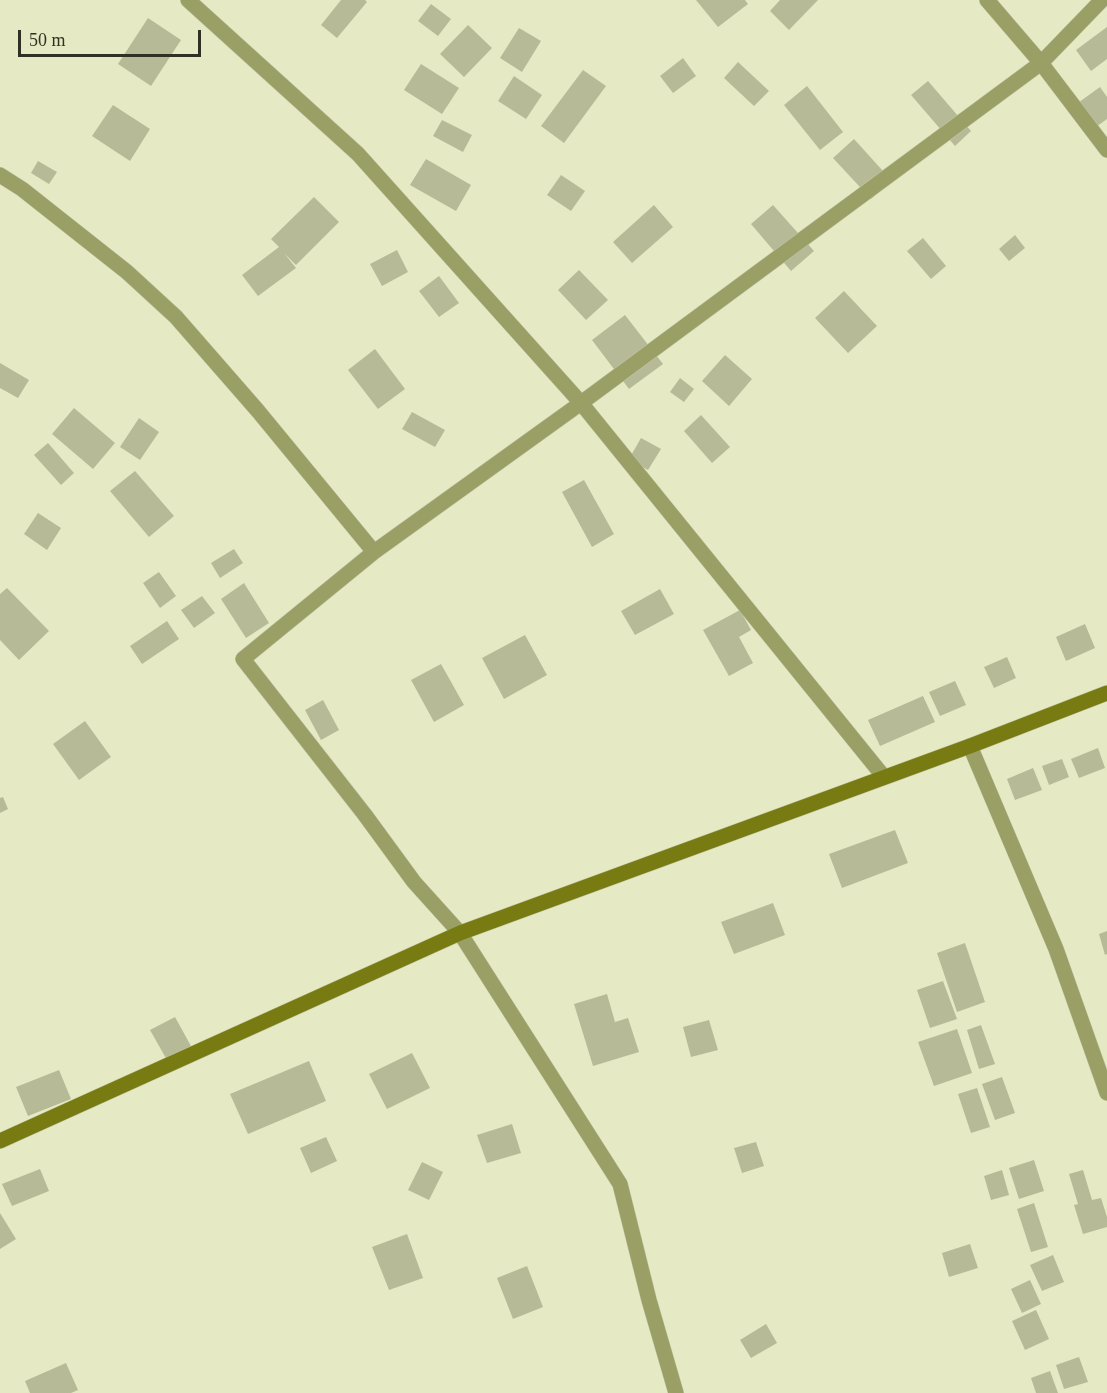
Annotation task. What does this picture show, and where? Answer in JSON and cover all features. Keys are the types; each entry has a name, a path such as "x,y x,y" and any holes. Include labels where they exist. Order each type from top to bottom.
{"street":[{"path":"188,0 358,154 581,403 884,777"},
{"path":"987,0 1041,63 1107,150"},
{"path":"676,1393 649,1300 620,1184 460,933 414,882 243,659 374,552 581,403 1041,63 1102,0"},
{"path":"0,175 22,189 118,265 176,317 258,411 374,552"},
{"path":"0,1142 460,933 970,746 1107,693"},
{"path":"970,746 1056,949 1107,1093"}],"building":[{"path":"341,0 365,0 367,2 337,38 321,25"},
{"path":"696,0 745,0 748,4 718,27"},
{"path":"780,0 818,0 789,30 770,11"},
{"path":"431,4 451,19 438,36 418,21"},
{"path":"148,18 181,40 151,86 118,64"},
{"path":"468,25 492,48 464,77 440,54"},
{"path":"1107,27 1107,59 1091,71 1076,50"},
{"path":"519,28 541,41 522,72 500,58"},
{"path":"683,58 696,76 673,93 660,76"},
{"path":"738,62 769,91 754,106 724,78"},
{"path":"421,64 459,88 442,114 404,90"},
{"path":"583,70 606,86 564,143 541,126"},
{"path":"514,76 542,95 526,119 498,101"},
{"path":"928,81 971,131 955,146 911,95"},
{"path":"807,86 843,132 820,150 784,105"},
{"path":"1100,87 1107,97 1107,119 1093,129 1075,105"},
{"path":"113,105 150,129 130,161 92,136"},
{"path":"442,120 472,135 463,152 433,136"},
{"path":"854,139 892,181 871,199 833,158"},
{"path":"426,159 471,185 456,211 410,185"},
{"path":"38,161 57,172 49,184 31,173"},
{"path":"561,175 585,191 571,211 547,195"},
{"path":"314,197 339,222 296,265 284,253 296,268 258,296 242,275 279,247 271,239"},
{"path":"654,205 673,227 632,263 613,242"},
{"path":"773,205 814,251 791,271 751,224"},
{"path":"1015,235 1025,248 1009,261 999,249"},
{"path":"923,238 946,266 931,279 907,251"},
{"path":"397,250 408,272 382,286 370,264"},
{"path":"579,270 608,300 586,320 558,290"},
{"path":"439,276 459,303 439,317 419,291"},
{"path":"844,291 877,326 848,353 815,318"},
{"path":"625,315 663,364 629,389 592,340"},
{"path":"375,349 405,389 378,409 348,370"},
{"path":"725,355 752,379 729,406 702,381"},
{"path":"0,363 29,380 18,398 0,388"},
{"path":"680,378 694,389 684,402 670,392"},
{"path":"74,408 115,443 93,469 52,434"},
{"path":"412,412 445,430 435,447 402,429"},
{"path":"701,415 730,447 712,463 684,431"},
{"path":"139,418 159,432 140,460 120,447"},
{"path":"641,438 661,449 648,470 629,459"},
{"path":"48,443 74,473 61,485 34,455"},
{"path":"135,471 174,516 149,537 110,491"},
{"path":"584,480 614,534 592,547 562,492"},
{"path":"38,513 61,528 47,550 24,534"},
{"path":"234,549 243,563 220,578 211,563"},
{"path":"159,572 176,596 160,608 143,583"},
{"path":"244,583 269,623 246,638 221,599"},
{"path":"7,588 49,631 19,660 0,640 0,594"},
{"path":"660,589 674,614 635,635 621,611"},
{"path":"202,596 215,613 194,628 181,610"},
{"path":"740,610 751,630 739,637 753,663 729,676 703,630"},
{"path":"167,621 179,639 142,664 130,646"},
{"path":"1085,624 1095,648 1066,661 1056,637"},
{"path":"525,635 547,675 504,699 482,658"},
{"path":"1007,657 1016,678 994,688 984,667"},
{"path":"441,664 464,705 434,722 411,680"},
{"path":"955,681 966,705 940,716 929,692"},
{"path":"923,696 935,722 880,746 868,720"},
{"path":"323,700 339,730 321,740 305,710"},
{"path":"85,721 111,757 79,780 53,744"},
{"path":"1098,748 1105,768 1079,778 1071,759"},
{"path":"1062,759 1069,777 1049,785 1042,766"},
{"path":"1033,768 1042,790 1015,800 1007,779"},
{"path":"3,797 8,809 0,813 0,798"},
{"path":"895,830 908,863 842,888 829,854"},
{"path":"773,903 785,935 734,954 721,922"},
{"path":"1107,931 1107,954 1105,955 1099,934"},
{"path":"965,943 985,1002 957,1012 937,953"},
{"path":"943,981 957,1019 930,1028 917,990"},
{"path":"607,994 615,1022 628,1018 639,1052 593,1066 574,1004"},
{"path":"175,1017 191,1046 167,1060 150,1030"},
{"path":"709,1020 718,1050 691,1057 683,1027"},
{"path":"981,1025 995,1064 979,1069 967,1030"},
{"path":"957,1029 972,1073 934,1086 918,1042"},
{"path":"412,1053 430,1088 387,1109 369,1074"},
{"path":"309,1061 326,1101 248,1134 230,1094"},
{"path":"59,1070 71,1099 28,1116 16,1087"},
{"path":"1002,1077 1015,1113 995,1120 982,1084"},
{"path":"977,1088 990,1127 971,1133 958,1094"},
{"path":"512,1124 521,1153 487,1163 477,1135"},
{"path":"326,1137 337,1161 311,1173 300,1148"},
{"path":"756,1142 764,1166 742,1173 734,1148"},
{"path":"1034,1160 1044,1191 1019,1199 1009,1168"},
{"path":"422,1162 443,1172 429,1200 408,1190"},
{"path":"40,1169 49,1191 12,1206 2,1184"},
{"path":"1002,1170 1009,1195 991,1200 984,1176"},
{"path":"1083,1170 1092,1200 1101,1198 1107,1217 1107,1227 1083,1234 1074,1205 1078,1204 1069,1174"},
{"path":"1034,1203 1048,1247 1031,1252 1017,1209"},
{"path":"0,1213 16,1239 0,1249"},
{"path":"407,1234 423,1278 389,1290 372,1247"},
{"path":"970,1244 978,1268 949,1277 942,1253"},
{"path":"1053,1255 1064,1282 1042,1291 1030,1265"},
{"path":"527,1266 543,1307 513,1319 497,1278"},
{"path":"1030,1280 1041,1304 1022,1313 1011,1289"},
{"path":"1036,1310 1049,1339 1025,1350 1012,1321"},
{"path":"766,1324 777,1343 751,1358 740,1340"},
{"path":"1079,1357 1088,1382 1064,1389 1056,1365"},
{"path":"66,1363 78,1390 71,1393 30,1393 25,1381"},
{"path":"1050,1371 1058,1393 1036,1393 1031,1378"}]}
